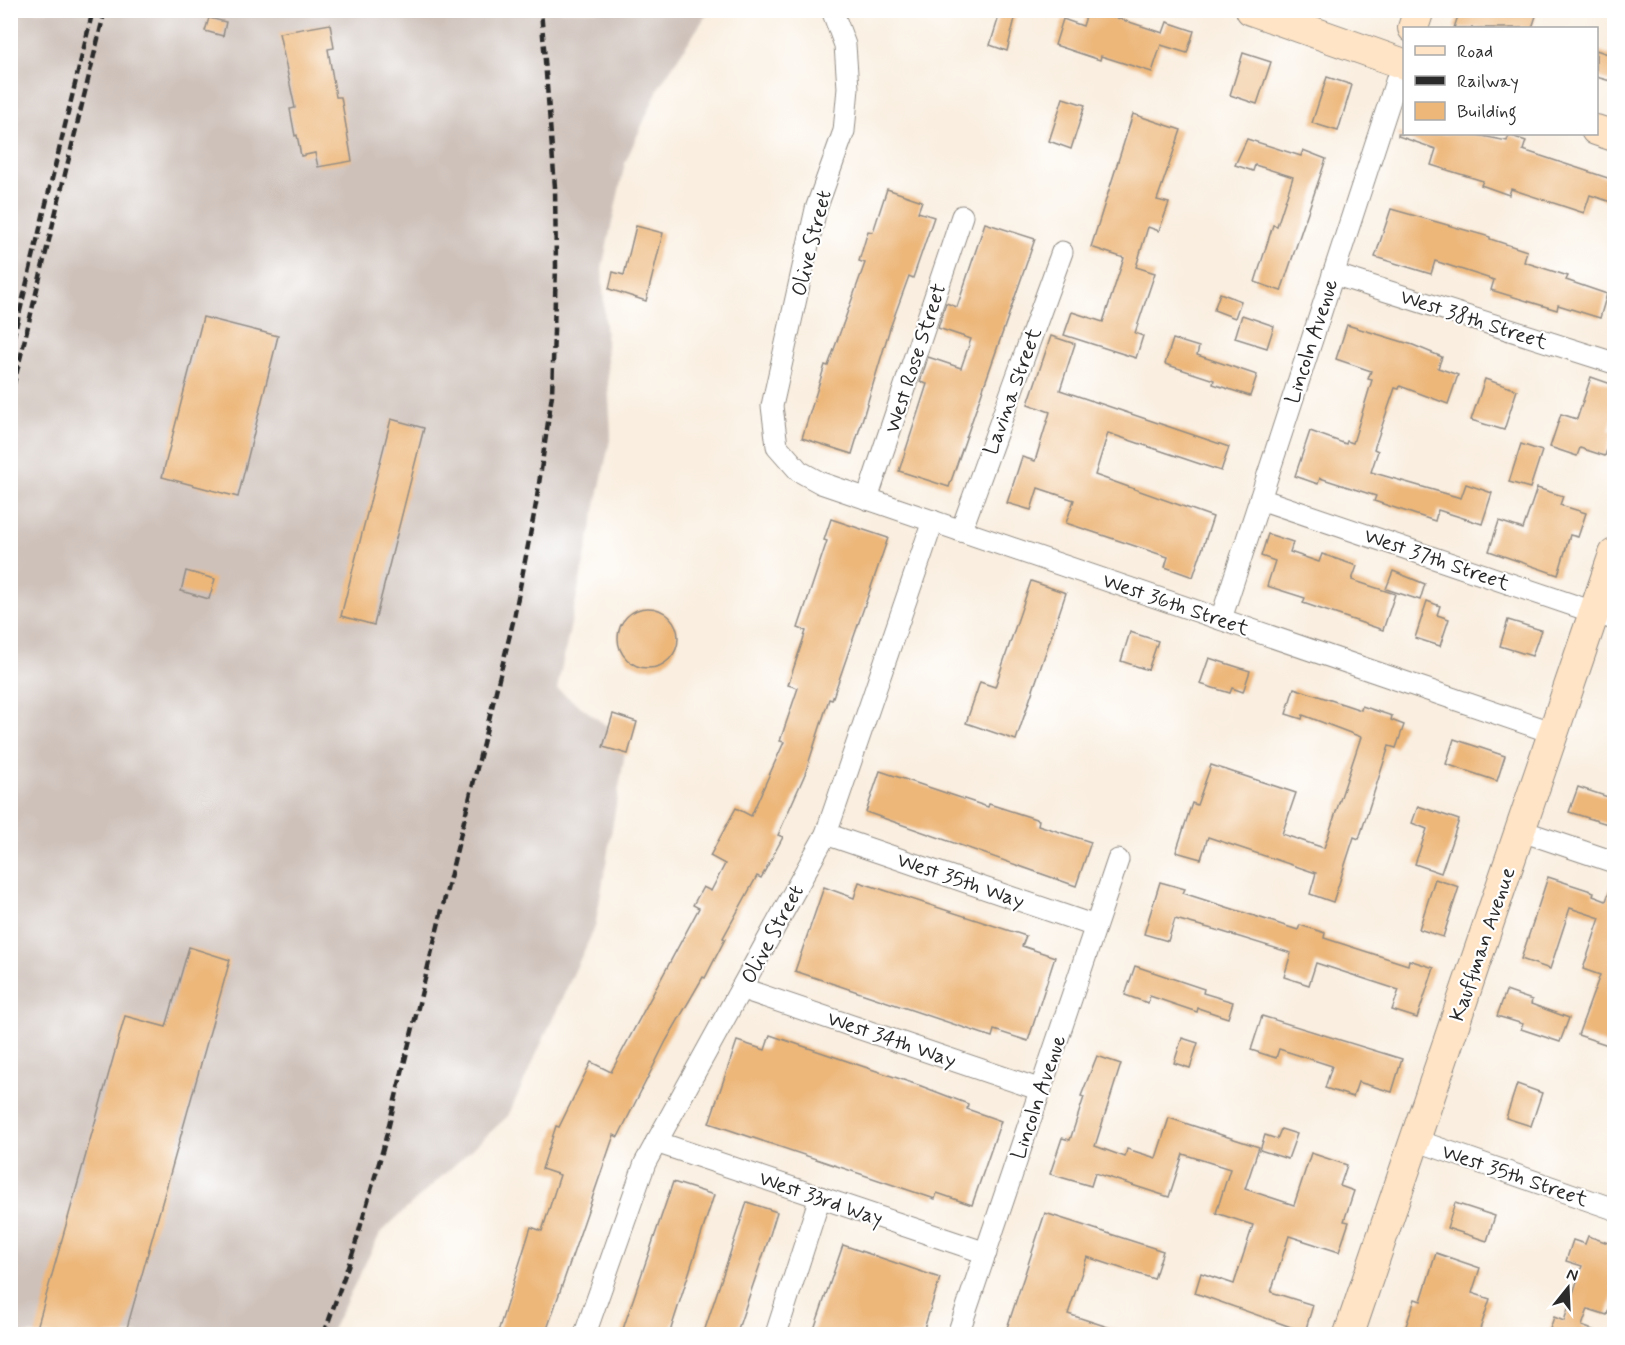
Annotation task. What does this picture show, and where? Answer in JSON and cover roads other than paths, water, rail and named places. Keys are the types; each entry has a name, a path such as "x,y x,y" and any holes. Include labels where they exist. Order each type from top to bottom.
{"street":[{"name":"Olive Street","path":"799,471 777,446 772,406 816,209 844,131 848,88 844,45 832,10"},
{"path":"1251,10 1403,61"},
{"path":"1413,27 1419,10"},
{"name":"Lincoln Avenue","path":"1221,620 1403,64"},
{"path":"1598,131 1614,136"},
{"name":"West Rose Street","path":"867,499 962,216"},
{"name":"Lavina Street","path":"962,531 1062,252"},
{"name":"West 38th Street","path":"1334,274 1614,363"},
{"name":"West 36th Street","path":"799,471 821,483 867,499 1554,733"},
{"name":"West 37th Street","path":"1260,500 1605,616"},
{"name":"Olive Street","path":"585,1335 645,1164 826,834 933,521"},
{"name":"Kauffman Avenue","path":"1349,1335 1554,733 1605,616 1614,555"},
{"path":"1522,831 1614,862"},
{"name":"West 35th Way","path":"826,834 1095,926"},
{"name":"Lincoln Avenue","path":"958,1335 1118,860"},
{"name":"West 34th Way","path":"743,989 1041,1090"},
{"name":"West 35th Street","path":"1415,1140 1614,1209"},
{"name":"West 33rd Way","path":"656,1142 986,1253"},
{"path":"776,1335 820,1197"}],"railway":[{"path":"10,352 93,10"},
{"path":"10,400 105,10"},
{"path":"324,1334 353,1252 383,1149 514,618 536,504 552,395 556,266 555,187 541,10"}]}
